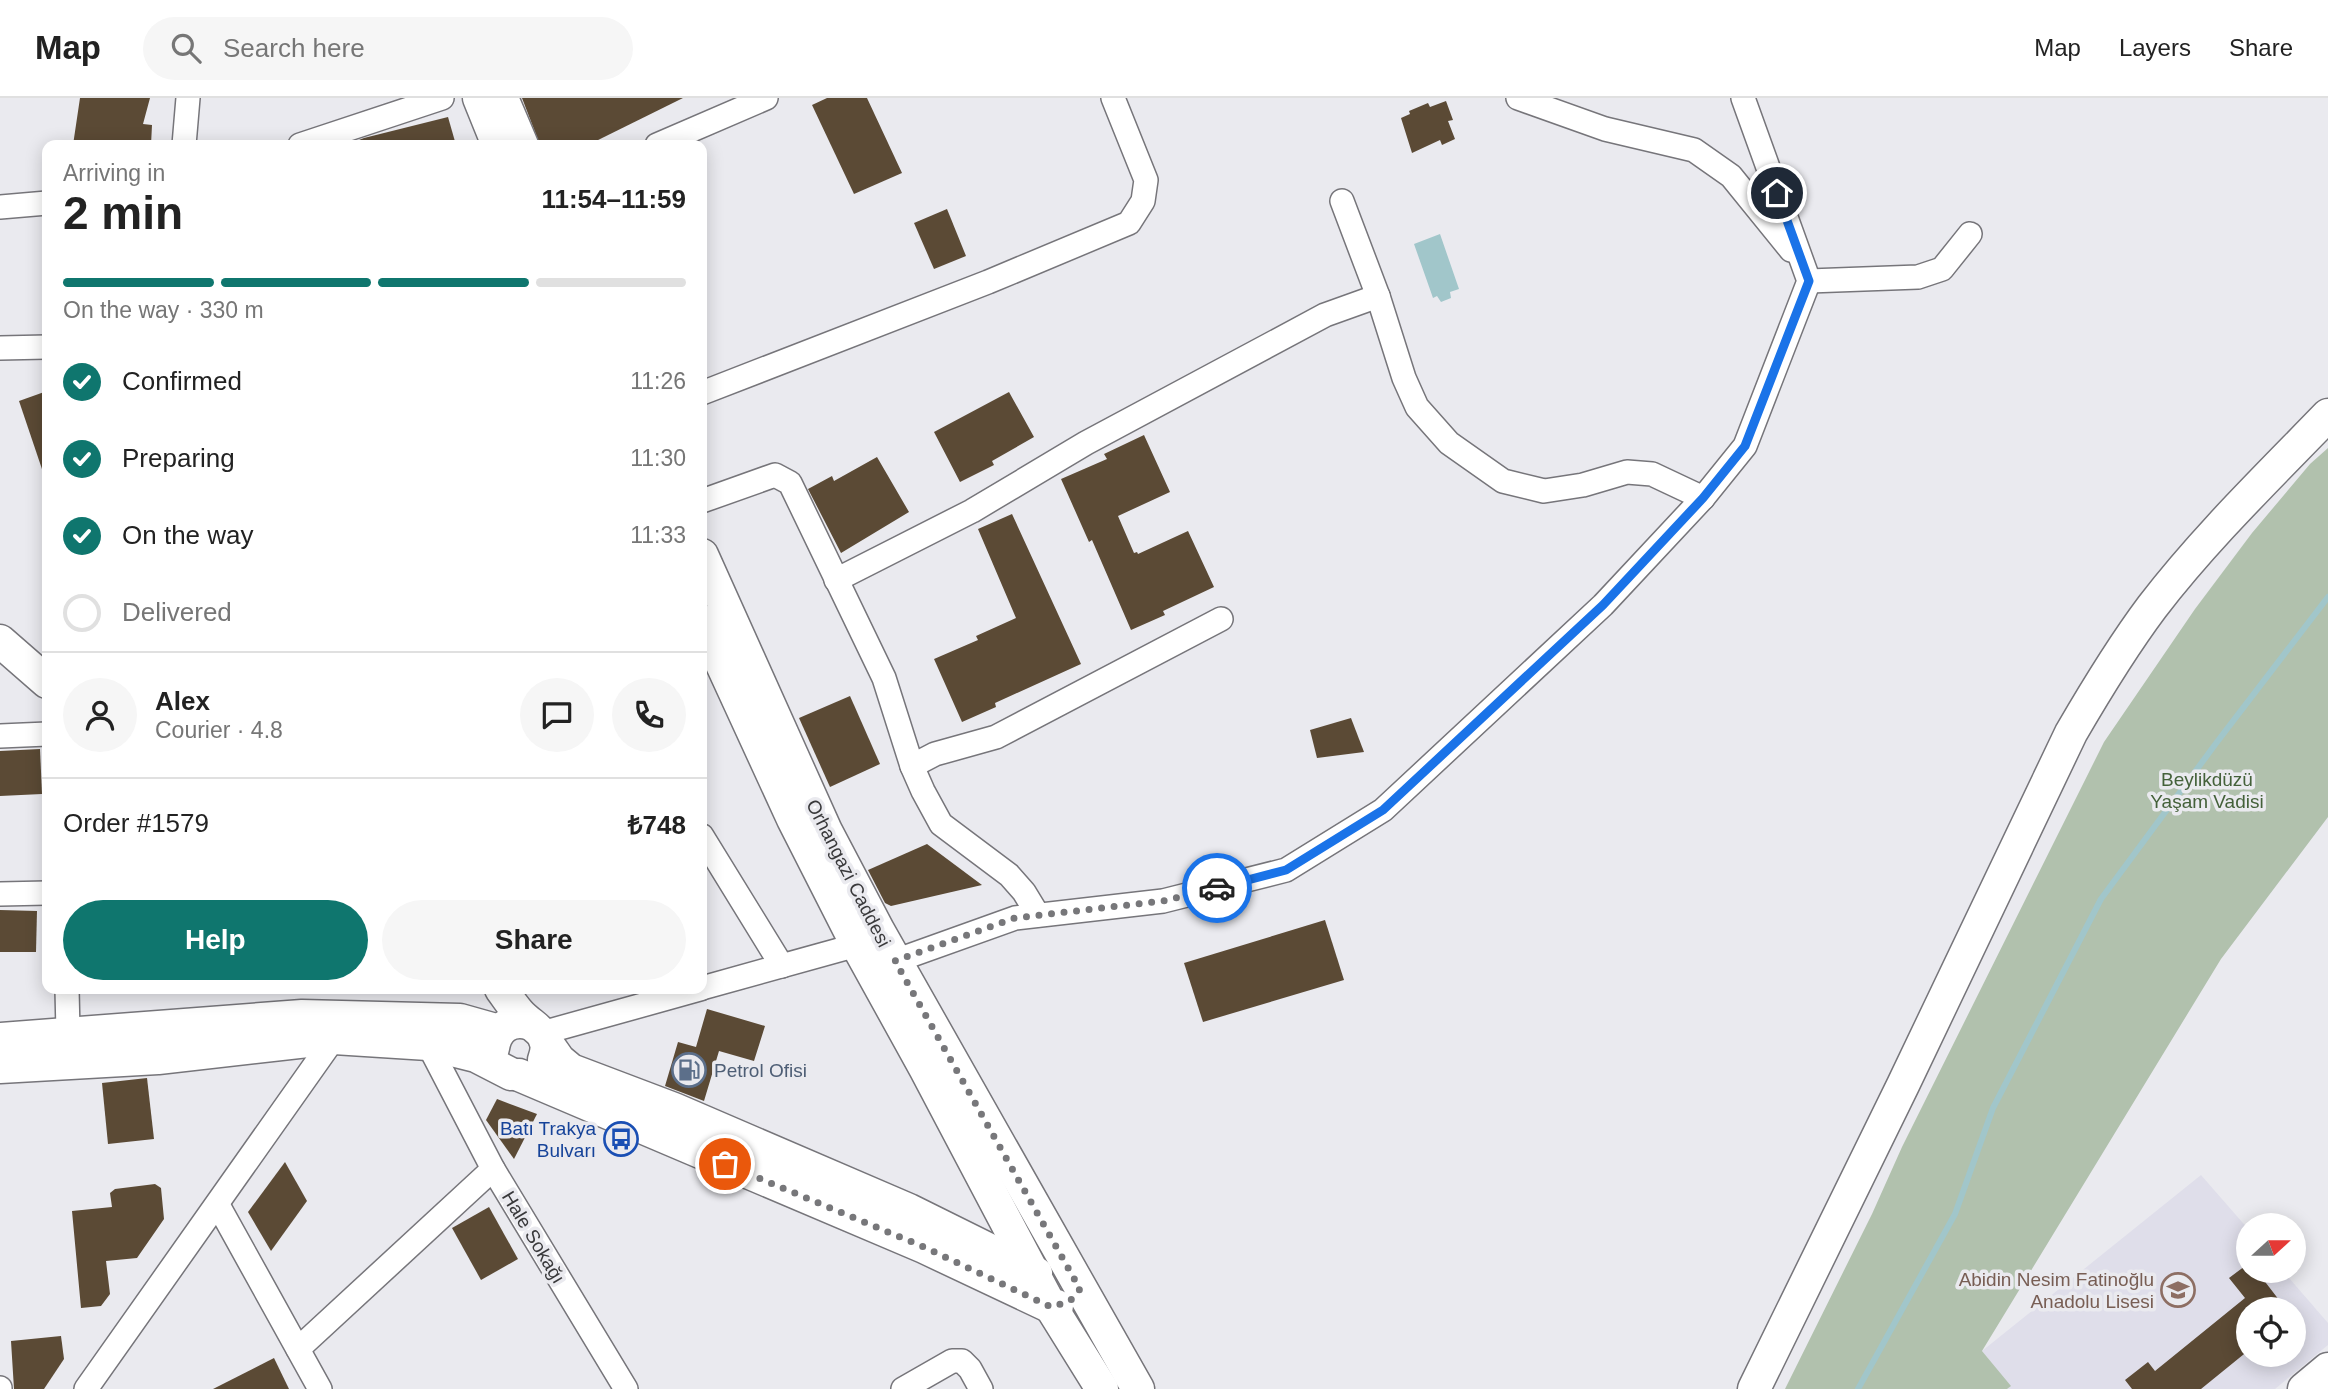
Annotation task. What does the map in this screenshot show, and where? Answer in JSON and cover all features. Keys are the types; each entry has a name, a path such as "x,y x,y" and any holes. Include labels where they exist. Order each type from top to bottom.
{"main road":[{"path":"479,98 496,140"},
{"path":"502,98 520,140"},
{"path":"1754,1389 2071,733 2101,682 2152,608 2209,540 2328,415"},
{"name":"Orhangazi Caddesi","path":"707,566 826,831 895,961 1080,1289"},
{"name":"Orhangazi Caddesi","path":"707,632 793,819 857,945 1032,1272"},
{"path":"0,641 42,677"},
{"path":"498,994 524,1030 571,1070 674,1110 941,1226 1032,1272 1080,1289 1138,1389"},
{"path":"504,994 524,1030 547,1048 542,1065 536,1070 515,1075 497,1063 494,1055 495,1038 524,1030"},
{"path":"0,1039 302,1016 460,1020 524,1030"},
{"path":"0,1068 158,1058 334,1038 428,1044 476,1056 515,1075 924,1247 1051,1307 1070,1301 1080,1289"},
{"path":"941,1226 974,1227 985,1220 990,1203 989,1189"},
{"path":"1032,1272 1102,1389"},
{"path":"2304,1389 2328,1369"}],"street":[{"path":"184,140 188,98"},
{"path":"315,140 442,98"},
{"path":"669,140 766,98"},
{"path":"707,392 988,282 1129,223 1143,201 1146,180 1113,98"},
{"path":"1518,98 1605,129 1694,150 1731,176 1805,273"},
{"path":"895,961 1015,918 1163,901 1286,870 1383,810 1603,605 1703,498 1745,446 1805,273 1743,98"},
{"path":"1342,201 1378,296 1404,378 1417,407 1449,443 1503,481 1544,491 1583,485 1627,471 1652,474 1703,498"},
{"path":"0,207 42,203"},
{"path":"1805,273 1918,277 1941,270 1970,234"},
{"path":"836,580 972,511 1086,443 1325,315 1378,296"},
{"path":"0,348 42,347"},
{"path":"707,499 775,475 790,483 884,678 912,766 941,824 1009,875 1024,892 1038,915"},
{"path":"912,766 935,754 996,737 1221,620"},
{"path":"0,736 42,734"},
{"path":"707,844 782,966"},
{"path":"0,894 42,893"},
{"path":"707,986 857,945"},
{"path":"67,994 68,1032"},
{"path":"524,1030 676,994"},
{"path":"86,1389 334,1038"},
{"name":"Hale Sokağı","path":"428,1044 493,1170 626,1389"},
{"path":"298,1349 493,1170"},
{"path":"218,1205 320,1389"},
{"path":"903,1389 952,1361 961,1361 970,1368 981,1389"}],"shaded area":[{"name":"Abidin Nesim Fatinoğlu Anadolu Lisesi","path":"2201,1175 2236,1215 2236,1283 2293,1283 2306,1297 2236,1297 2236,1367 2302,1367 2275,1389 2007,1389 2010,1386 1982,1351"},
{"name":"Abidin Nesim Fatinoğlu Anadolu Lisesi","path":"2306,1298 2328,1323 2328,1345 2306,1363"}],"green space":[{"name":"Beylikdüzü Yaşam Vadisi","path":"2328,448 2328,817 2221,959 1982,1351 2011,1386 2007,1389 1785,1389 2104,742 2195,609 2252,533 2310,464"}],"water":[{"path":"1440,234 1459,289 1450,292 1451,298 1441,302 1437,296 1433,298 1414,244"}],"building":[{"path":"80,98 150,98 143,124 152,125 151,140 74,140"},
{"path":"522,98 683,98 598,140 538,140"},
{"path":"827,98 867,98 902,173 854,194 812,105"},
{"path":"1446,101 1453,120 1448,121 1455,139 1442,145 1440,140 1412,153 1401,118 1410,114 1409,111 1428,103 1430,107"},
{"path":"448,117 455,140 359,140"},
{"path":"947,209 966,256 934,269 914,223"},
{"path":"1009,392 1034,437 992,461 994,465 960,482 934,432"},
{"path":"42,393 42,469 19,401"},
{"path":"1144,435 1170,492 1118,516 1134,553 1138,554 1188,531 1214,587 1163,611 1165,615 1131,630 1092,540 1089,542 1061,479 1107,459 1104,454"},
{"path":"877,457 909,512 841,553 808,489 832,476 834,481"},
{"path":"1012,514 1081,664 995,703 996,707 962,722 934,659 978,640 976,636 1016,618 978,529"},
{"path":"850,696 880,764 830,787 799,718"},
{"path":"1351,718 1364,752 1317,758 1310,730"},
{"path":"40,749 42,794 0,796 0,751"},
{"path":"927,844 982,885 891,906 885,903 868,870"},
{"path":"0,910 37,911 36,952 0,952"},
{"path":"1325,920 1344,980 1203,1022 1184,963"},
{"path":"707,1009 765,1026 754,1061 719,1051 704,1101 665,1086 678,1042 696,1047"},
{"path":"147,1078 154,1139 108,1144 102,1083"},
{"path":"497,1099 537,1114 514,1159 486,1120"},
{"path":"285,1162 307,1201 271,1251 248,1212"},
{"path":"155,1184 161,1188 164,1219 137,1258 106,1261 110,1294 101,1306 81,1308 72,1211 112,1207 110,1193 115,1189"},
{"path":"489,1207 518,1259 481,1280 452,1228"},
{"path":"2236,1273 2236,1283 2266,1283 2277,1297 2244,1297 2229,1278"},
{"path":"2236,1305 2236,1361 2201,1389 2132,1389 2125,1380 2148,1362 2155,1371"},
{"path":"61,1336 64,1359 44,1389 14,1389 11,1341"},
{"path":"274,1358 289,1389 213,1389"}],"waterway":[{"path":"1858,1389 1955,1214 1993,1108 2101,899 2328,597"}],"way so far":[{"path":"725,1164 924,1247 1051,1307 1070,1301 1080,1289 895,961 1015,918 1163,901 1217,888"}],"place":[{"name":"Petrol Ofisi","path":"689,1070"},
{"name":"Batı Trakya Bulvarı","path":"621,1139"},
{"name":"Abidin Nesim Fatinoğlu Anadolu Lisesi","path":"2178,1290"}],"route":[{"path":"1217,888 1286,870 1383,810 1603,605 1703,498 1745,446 1809,281 1777,193"}]}
